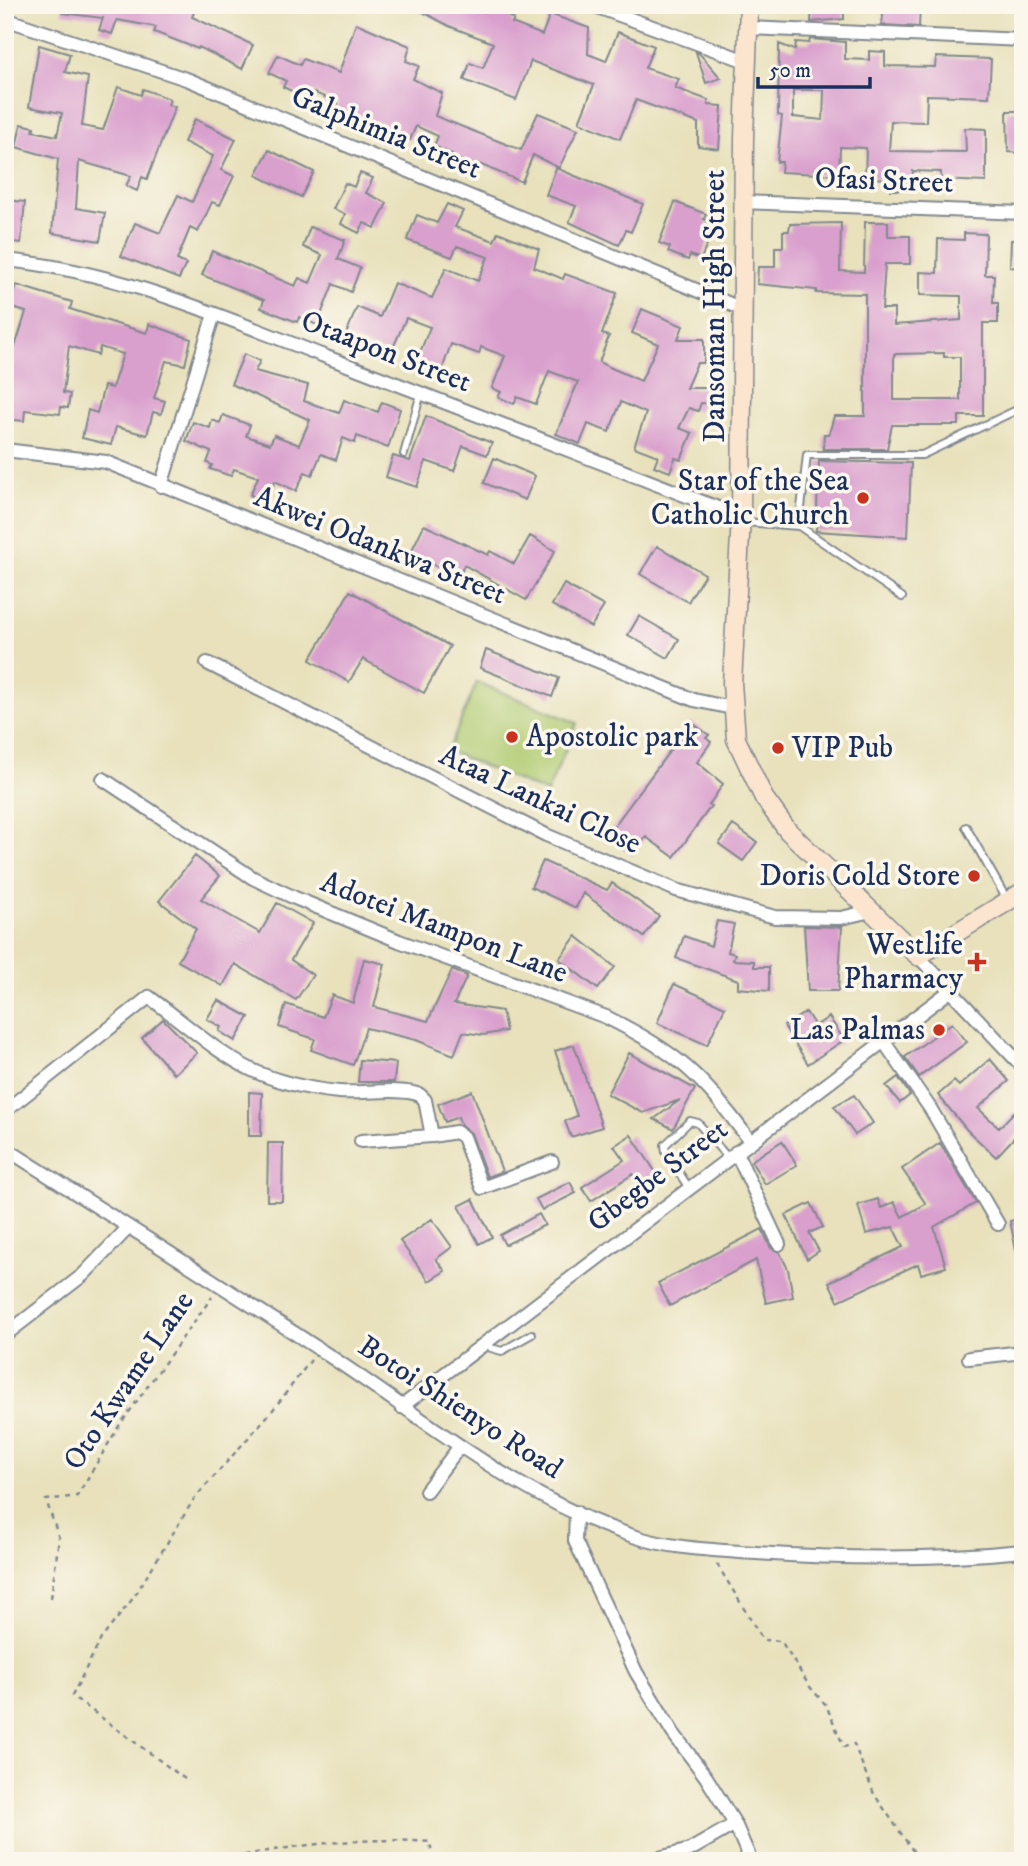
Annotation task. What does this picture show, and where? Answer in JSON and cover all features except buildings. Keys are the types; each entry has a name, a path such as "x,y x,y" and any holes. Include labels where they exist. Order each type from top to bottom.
{"street":[{"path":"592,5 746,61"},
{"name":"Dansoman High Street","path":"748,5 743,202 741,520 732,708 737,739 764,798 819,863 918,956"},
{"name":"Galphimia Street","path":"5,19 189,80 742,309"},
{"path":"748,27 1023,40"},
{"name":"Ofasi Street","path":"743,202 1023,213"},
{"name":"Otaapon Street","path":"5,260 48,264 105,276 214,314 741,520"},
{"path":"161,486 214,314"},
{"name":"Akwei Odankwa Street","path":"5,450 95,459 694,700 732,708"},
{"name":"Ataa Lankai Close","path":"207,663 534,829 676,890 775,917 841,918 871,911"},
{"name":"Adotei Mampon Lane","path":"103,779 253,878 295,898 399,941 606,1017 638,1033 683,1062 706,1083 750,1141"},
{"path":"1015,897 918,956 1023,1067"},
{"name":"Gbegbe Street","path":"401,1407 950,991"},
{"path":"5,1111 149,997 209,1045 259,1075 284,1084 341,1092 415,1093 425,1100 432,1136"},
{"path":"884,1042 930,1108 998,1224"},
{"path":"361,1141 460,1133 482,1188 552,1162"},
{"name":"Botoi Shienyo Road","path":"5,1149 319,1349 401,1407 518,1482 576,1512 635,1537 708,1549 890,1559 1023,1551"},
{"path":"732,1155 779,1244"},
{"path":"5,1335 83,1275 128,1228"},
{"path":"969,1358 1023,1352"},
{"path":"426,1491 460,1446"},
{"path":"576,1512 575,1541 636,1672 658,1711 706,1777 751,1861"},
{"path":"648,1861 690,1850 734,1825"}],"lane":[{"path":"404,454 421,393"},
{"path":"799,526 807,455 922,455 1023,407"},
{"path":"741,520 799,526 902,597"},
{"path":"967,827 1015,897"},
{"path":"689,1188 666,1153 665,1145 690,1121 698,1123 732,1155"},
{"path":"487,1341 496,1351 502,1351 532,1334"}],"path":[{"name":"Oto Kwame Lane","path":"51,1598 59,1538 46,1500 77,1496 119,1426 220,1285"},
{"path":"185,1779 72,1696 101,1639 134,1597 194,1499 272,1411 319,1349"},
{"path":"708,1549 763,1640 781,1641 810,1687 826,1705 844,1747 854,1744 874,1794 920,1861"},
{"path":"215,1861 381,1838 430,1842 433,1861"}],"green space":[{"name":"Apostolic park","path":"477,682 577,723 547,793 448,751"}],"place":[{"name":"Star of the Sea Catholic Church","path":"863,498"},
{"name":"Apostolic park","path":"512,737"},
{"name":"VIP Pub","path":"778,748"},
{"name":"Doris Cold Store","path":"974,876"},
{"name":"Westlife Pharmacy","path":"977,962"},
{"name":"Las Palmas","path":"939,1030"}]}
